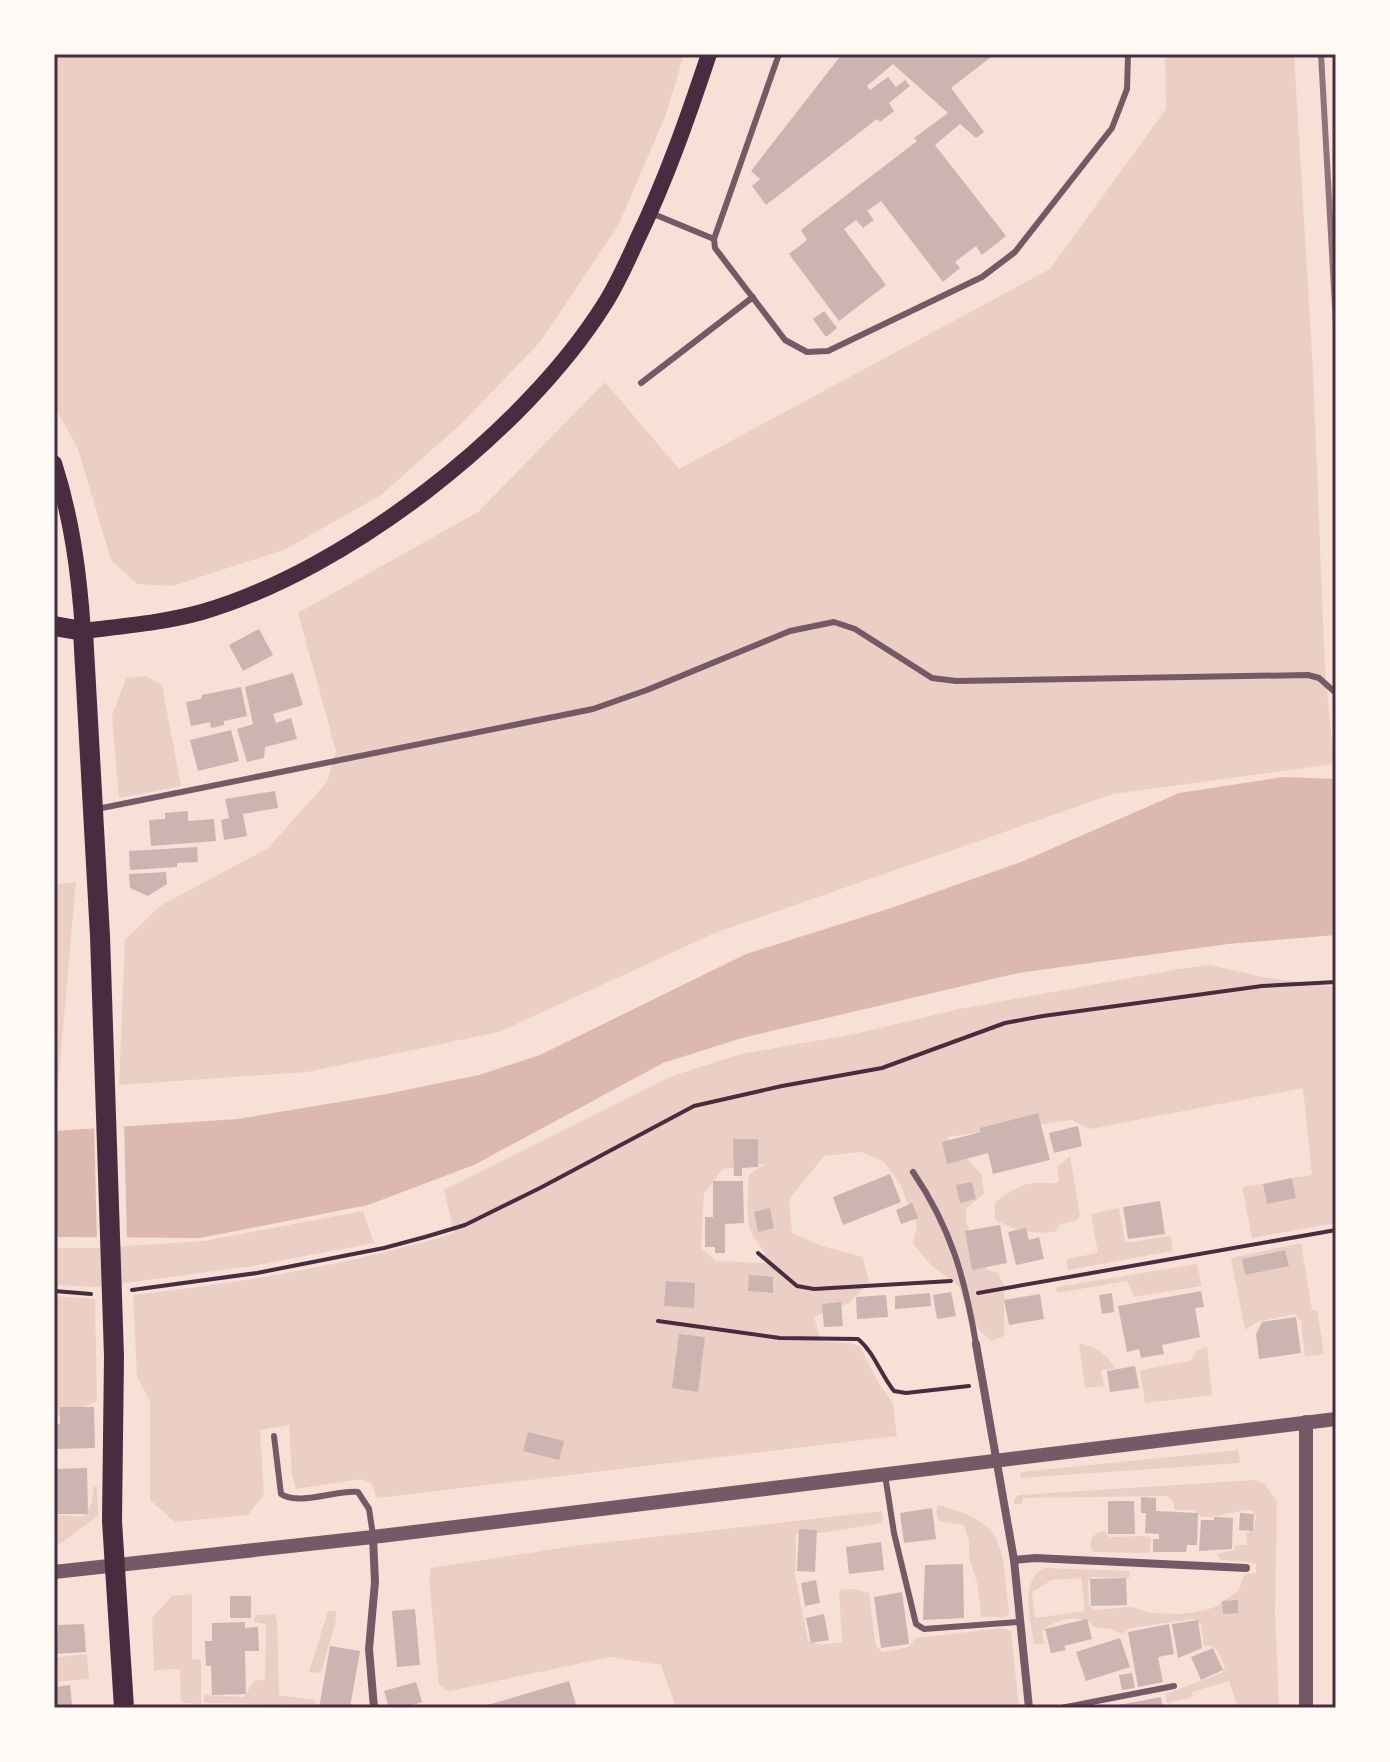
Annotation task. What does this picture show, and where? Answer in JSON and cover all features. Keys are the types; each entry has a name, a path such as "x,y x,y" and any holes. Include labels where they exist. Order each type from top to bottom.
{"main road":[{"path":"54,626 83,631 143,624 202,612 258,590 326,557 398,513 511,419 559,368 605,304 650,213 682,136 709,54"},
{"path":"54,463 75,546 83,631 100,936 114,1356 112,1521 124,1708"}],"street":[{"path":"976,1344 1014,1560 1029,1708"},
{"path":"54,1572 373,1537 1336,1419"},
{"path":"1306,1422 1306,1708"},
{"path":"373,1537 375,1582 369,1649 374,1708"},
{"path":"1014,1560 1035,1558 1246,1568"}],"lane":[{"path":"779,54 714,239 715,248 785,340 807,352 828,351 982,277 1026,241 1112,128 1127,89 1128,54"},
{"path":"650,213 714,239"},
{"path":"641,383 753,297"},
{"path":"93,809 593,709 790,631 834,622 855,629 932,678 956,681 1308,675 1319,678 1336,693"},
{"path":"913,1172 949,1236 968,1295 976,1344"},
{"path":"274,1436 281,1494 297,1499 358,1492 369,1509 373,1537"},
{"path":"885,1475 894,1533 916,1624 924,1629 1018,1622"},
{"path":"1061,1708 1174,1686"}],"path":[{"path":"123,1291 257,1273 384,1248 465,1225 694,1106 882,1068 1005,1023 1262,986 1336,982"},
{"path":"968,1295 1336,1230"},
{"path":"758,1253 797,1286 814,1289 964,1280"},
{"path":"54,1291 96,1293"},
{"path":"658,1321 780,1338 858,1339 866,1345 894,1391 906,1393 982,1385"}],"shaded area":[{"path":"54,54 684,54 665,117 618,226 540,342 461,424 381,495 286,549 173,586 137,584 111,560 78,449 54,405"},
{"path":"1165,54 1294,54 1313,370 1325,668 1334,764 1113,794 715,933 499,1032 307,1072 119,1085 125,940 160,906 268,848 327,782 336,751 298,613 478,512 605,382 679,469 1050,269 1166,109"},
{"path":"146,676 162,685 181,786 119,798 112,716 126,678"},
{"path":"1283,777 1336,779 1336,935 1228,944 1018,973 742,1038 663,1063 474,1165 368,1205 200,1238 54,1237 54,1131 238,1119 479,1075 540,1055 746,954 1021,862 1179,793"},
{"path":"76,882 57,1095 54,1095 54,885"},
{"path":"1209,965 1263,977 1336,987 1336,1223 1252,1238 1242,1187 1263,1184 1267,1203 1296,1198 1292,1178 1312,1175 1303,1088 1090,1129 1072,1120 947,1137 981,1174 984,1194 966,1208 966,1222 987,1270 998,1273 1004,1285 1004,1336 991,1341 979,1330 965,1306 959,1286 931,1265 913,1244 917,1225 900,1184 884,1162 861,1152 824,1156 789,1199 792,1233 822,1246 863,1257 869,1282 849,1303 814,1317 821,1341 851,1343 860,1347 893,1404 897,1436 377,1498 371,1483 361,1479 296,1489 292,1475 289,1425 260,1430 264,1494 248,1515 175,1522 150,1500 150,1401 137,1377 133,1295 295,1272 454,1233 444,1190 672,1076 741,1054 855,1034 959,1009","holes":["765,1164 749,1175 748,1221 767,1263 716,1261 701,1248 704,1194 723,1169"]},
{"path":"1070,1156 1080,1216 1076,1221 1060,1224 1056,1231 1041,1233 1016,1229 995,1219 995,1202 1027,1184 1059,1182 1057,1167"},
{"path":"1119,1208 1125,1243 1171,1236 1173,1251 1068,1270 1066,1259 1098,1253 1091,1214"},
{"path":"363,1211 374,1243 253,1266 95,1287 54,1285 54,1248 204,1241"},
{"path":"1301,1243 1312,1310 1317,1310 1324,1354 1305,1357 1301,1321 1295,1314 1257,1322 1245,1330 1231,1258","holes":["1285,1250 1288,1266 1245,1274 1242,1259"]},
{"path":"1197,1264 1202,1286 1134,1297 1127,1281 1057,1293 1056,1287"},
{"path":"54,1296 95,1299 97,1401 54,1419"},
{"path":"1079,1343 1101,1352 1116,1369 1101,1370 1104,1386 1085,1388"},
{"path":"1207,1346 1212,1395 1145,1403 1140,1370 1190,1361 1197,1351"},
{"path":"1238,1450 1240,1463 1021,1478 1020,1472"},
{"path":"1255,1480 1265,1484 1277,1502 1275,1613 1279,1708 1238,1708 1229,1681 1192,1692 1193,1697 1167,1703 1165,1694 1222,1673 1225,1667 1217,1650 1209,1645 1204,1646 1201,1624 1193,1619 1131,1628 1122,1634 1094,1627 1083,1620 1069,1619 1054,1623 1042,1631 1045,1644 1034,1644 1029,1613 1031,1581 1045,1568 1130,1571 1129,1578 1092,1577 1088,1582 1089,1604 1093,1610 1131,1607 1152,1613 1181,1614 1217,1606 1238,1591 1245,1574 1256,1573 1256,1563 1221,1560 1216,1554 1234,1550 1236,1545 1247,1545 1246,1534 1254,1529 1256,1516 1252,1510 1202,1517 1194,1510 1175,1510 1168,1496 1023,1498 1022,1504 1014,1504 1018,1495","holes":["1081,1578 1085,1611 1035,1618 1032,1592 1052,1580"]},
{"path":"94,1486 97,1487 98,1516 60,1544 54,1545 54,1515 83,1517 91,1505"},
{"path":"938,1505 978,1520 998,1542 1009,1613 1005,1617 981,1617 978,1586 969,1558 969,1541 964,1525 939,1521 936,1512"},
{"path":"882,1511 883,1523 796,1534 795,1575 808,1641 820,1645 842,1642 839,1590 852,1589 869,1593 876,1646 883,1652 908,1647 916,1638 1002,1628 1011,1631 1019,1708 676,1708 661,1665 611,1657 449,1691 439,1685 429,1579 431,1568 574,1546"},
{"path":"1105,1532 1109,1537 1147,1536 1151,1538 1150,1553 1093,1552 1090,1547 1092,1537"},
{"path":"192,1594 192,1659 201,1660 201,1704 181,1703 180,1669 154,1670 152,1618 172,1596"},
{"path":"328,1611 336,1611 336,1620 321,1673 309,1672"},
{"path":"274,1614 277,1619 279,1695 315,1700 316,1708 308,1708 308,1705 204,1703 204,1695 244,1697 254,1681 265,1679 266,1624 254,1622 255,1615"},
{"path":"87,1654 89,1679 54,1682 54,1658"}],"pier":[{"path":"124,1122 127,1242 97,1241 94,1124"}],"building":[{"path":"842,54 995,54 951,88 984,132 976,138 960,124 935,145 1006,236 982,255 976,246 955,262 960,268 943,282 881,201 867,211 874,220 863,228 856,220 844,229 886,285 839,321 789,254 807,240 801,230 917,141 914,138 948,113 893,64 867,86 870,90 888,77 896,87 905,80 910,86 889,103 894,111 880,122 877,119 766,205 752,186 760,179 751,171"},
{"path":"824,311 837,328 826,337 813,319"},
{"path":"259,629 273,655 243,671 229,645"},
{"path":"293,673 303,705 273,714 276,723 291,718 297,739 265,747 264,758 247,762 237,729 253,724 245,687"},
{"path":"241,687 247,716 224,721 224,725 211,728 210,722 191,726 186,702 201,699 202,695"},
{"path":"231,730 239,761 198,771 190,740"},
{"path":"275,791 278,808 243,814 247,836 224,840 221,820 229,818 225,799"},
{"path":"188,811 188,821 214,819 216,841 151,846 149,820 165,819 165,813"},
{"path":"197,847 198,862 177,863 177,867 130,870 129,851"},
{"path":"166,872 167,884 148,896 130,888 129,874"},
{"path":"1038,1113 1050,1160 993,1174 988,1153 947,1164 942,1142 981,1132 980,1128"},
{"path":"1078,1126 1082,1146 1054,1153 1049,1133"},
{"path":"733,1139 758,1139 758,1167 742,1168 742,1176 734,1176"},
{"path":"890,1174 901,1202 843,1225 833,1197"},
{"path":"1292,1178 1296,1198 1267,1204 1263,1184"},
{"path":"713,1181 743,1181 744,1223 725,1224 725,1253 715,1253 715,1247 705,1247 705,1217 713,1217"},
{"path":"972,1182 976,1199 960,1203 956,1185"},
{"path":"1160,1201 1165,1234 1128,1239 1123,1207"},
{"path":"912,1203 918,1218 901,1224 896,1210"},
{"path":"770,1208 774,1228 758,1232 754,1212"},
{"path":"1000,1225 1007,1263 972,1270 965,1231"},
{"path":"1026,1228 1029,1240 1039,1237 1044,1259 1016,1265 1008,1232"},
{"path":"1285,1250 1289,1266 1245,1275 1242,1259"},
{"path":"749,1275 773,1277 773,1293 748,1291"},
{"path":"666,1281 695,1283 694,1308 664,1306"},
{"path":"1201,1291 1204,1307 1195,1308 1200,1337 1162,1345 1164,1354 1141,1358 1139,1349 1127,1352 1118,1306"},
{"path":"951,1292 956,1316 937,1319 933,1295"},
{"path":"930,1293 931,1306 895,1309 895,1296"},
{"path":"1112,1293 1114,1312 1102,1314 1099,1295"},
{"path":"1040,1294 1044,1319 1009,1325 1004,1300"},
{"path":"886,1295 888,1317 857,1319 856,1297"},
{"path":"841,1302 843,1326 824,1327 822,1304"},
{"path":"1296,1317 1301,1353 1259,1359 1256,1334 1262,1322"},
{"path":"679,1334 705,1337 698,1392 672,1388"},
{"path":"1135,1366 1139,1388 1110,1392 1107,1371"},
{"path":"60,1407 94,1407 95,1448 54,1449 54,1424 60,1424"},
{"path":"528,1432 564,1441 559,1460 523,1451"},
{"path":"87,1468 88,1514 54,1514 54,1469"},
{"path":"1141,1497 1156,1498 1156,1511 1198,1513 1197,1545 1187,1545 1186,1552 1153,1552 1153,1539 1159,1539 1159,1534 1145,1533 1146,1513 1141,1513"},
{"path":"1108,1501 1134,1501 1135,1534 1108,1534"},
{"path":"932,1508 936,1539 904,1543 900,1513"},
{"path":"1240,1513 1254,1514 1253,1531 1239,1530"},
{"path":"1214,1517 1233,1518 1232,1549 1199,1551 1201,1520 1214,1520"},
{"path":"799,1529 817,1530 815,1572 797,1571"},
{"path":"881,1542 884,1570 849,1574 846,1547"},
{"path":"963,1564 964,1618 923,1620 925,1565"},
{"path":"1126,1578 1127,1605 1091,1606 1090,1579"},
{"path":"816,1580 820,1603 805,1606 801,1583"},
{"path":"902,1592 909,1644 881,1648 874,1597"},
{"path":"230,1596 251,1596 251,1618 230,1618"},
{"path":"1238,1600 1238,1613 1223,1614 1222,1601"},
{"path":"415,1609 420,1665 397,1667 392,1611"},
{"path":"824,1614 829,1640 811,1643 806,1618"},
{"path":"1087,1619 1092,1639 1064,1646 1066,1650 1051,1653 1045,1629"},
{"path":"1198,1620 1202,1648 1178,1658 1172,1624"},
{"path":"245,1622 245,1628 258,1627 259,1651 245,1651 246,1694 212,1695 211,1666 206,1666 205,1641 212,1641 212,1623"},
{"path":"84,1624 86,1652 54,1654 54,1633 58,1633 58,1625"},
{"path":"1169,1624 1174,1654 1158,1657 1163,1682 1138,1687 1128,1632"},
{"path":"1120,1638 1130,1667 1086,1681 1076,1652"},
{"path":"330,1646 360,1651 350,1708 319,1708"},
{"path":"1213,1648 1223,1670 1201,1680 1191,1657"},
{"path":"1132,1673 1135,1688 1122,1690 1119,1675"},
{"path":"569,1681 577,1708 481,1708 481,1707"},
{"path":"416,1682 422,1702 389,1708 384,1691"},
{"path":"70,1685 72,1705 54,1708 54,1687"},
{"path":"1161,1697 1163,1708 1120,1708 1119,1705"}],"railway":[{"path":"1321,54 1336,325"}]}
